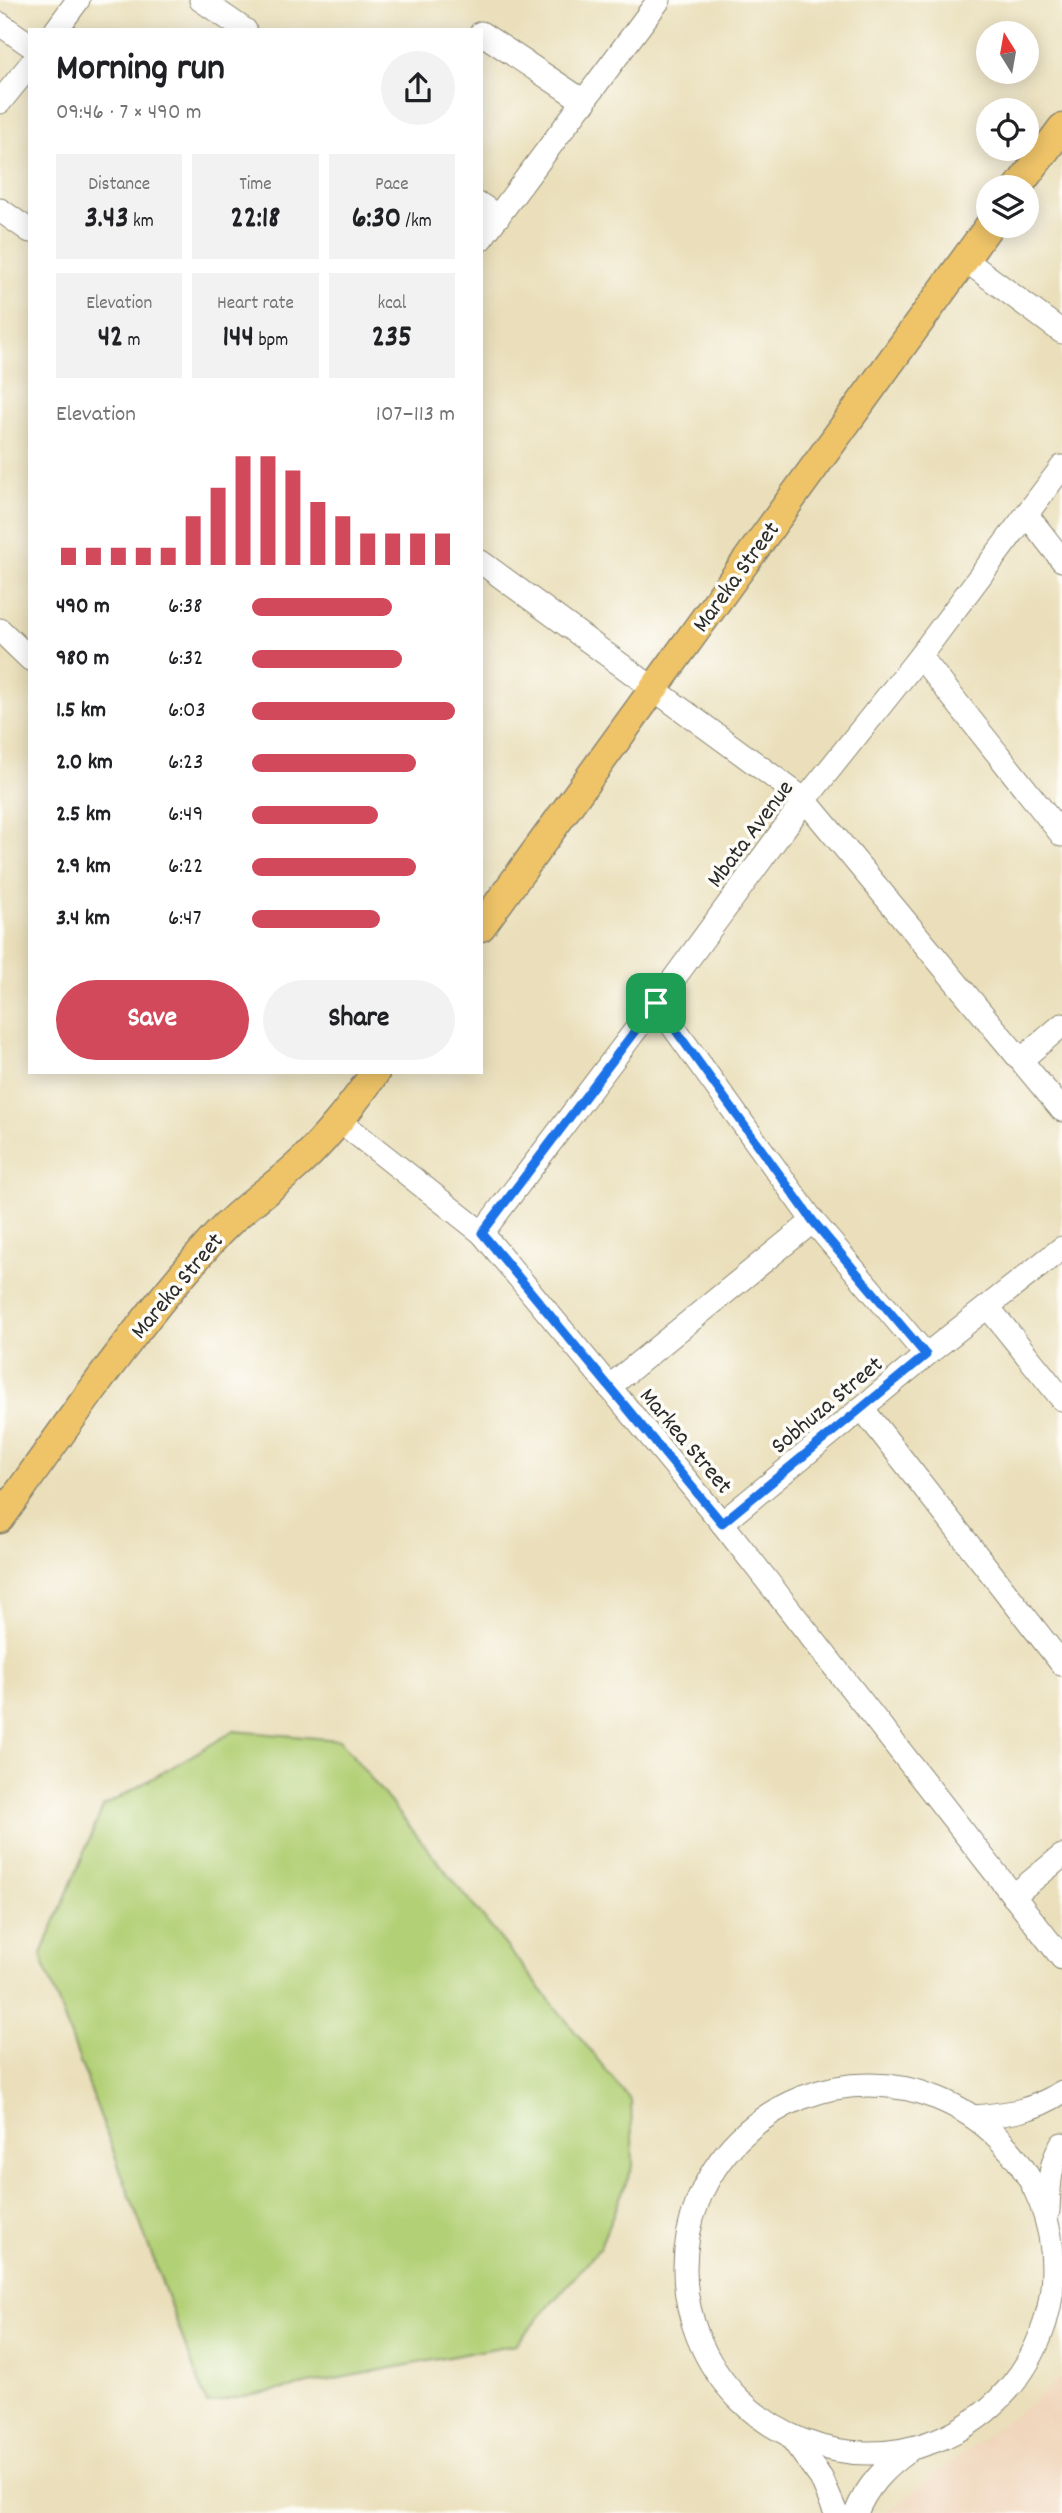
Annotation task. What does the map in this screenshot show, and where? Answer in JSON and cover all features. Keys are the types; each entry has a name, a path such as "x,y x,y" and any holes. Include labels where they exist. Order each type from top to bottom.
{"main road":[{"path":"1027,175 1062,128"},
{"name":"Mareka Street","path":"483,924 980,238"},
{"name":"Mareka Street","path":"0,1519 109,1365 186,1270 218,1233 300,1163 340,1121 370,1075"}],"street":[{"path":"57,28 78,0"},
{"path":"201,0 242,28"},
{"path":"483,233 490,211 585,102 659,0"},
{"path":"0,24 28,44"},
{"path":"483,34 585,102"},
{"path":"0,102 28,67"},
{"path":"0,209 28,230"},
{"path":"964,259 1062,332"},
{"name":"Mbata Avenue","path":"482,1233 805,800 920,656 1062,467"},
{"path":"1027,515 1062,560"},
{"path":"483,563 805,800 1062,1110"},
{"path":"0,630 28,657"},
{"path":"920,656 1062,835"},
{"path":"656,1003 813,1221 926,1355"},
{"path":"1021,1060 1062,1025"},
{"name":"Markea Street","path":"340,1121 482,1233 722,1523 1062,1958"},
{"path":"608,1387 813,1221"},
{"name":"Sobhuza Street","path":"722,1523 926,1355 1062,1248"},
{"path":"988,1307 1062,1399"},
{"path":"862,1408 1062,1664"},
{"path":"1013,1896 1062,1856"},
{"path":"1054,2234 1031,2178 1006,2145 975,2117 931,2095 883,2085 833,2088 786,2104 746,2131 722,2156 704,2185 691,2217 684,2250 684,2284 690,2318 702,2350 730,2392 758,2417 790,2436 821,2448 854,2453 887,2453 928,2444 961,2429 990,2408 1022,2372 1055,2317 1054,2234 1050,2172 1062,2144"},
{"path":"975,2117 1015,2113 1045,2103 1062,2092"},
{"path":"790,2436 821,2478 836,2513"},
{"path":"856,2513 868,2489 883,2470 914,2448"}],"shaded area":[{"path":"1062,2378 1062,2513 886,2513"}],"green space":[{"path":"234,1731 340,1740 631,2101 633,2166 599,2249 516,2344 207,2404 41,1956 103,1807"}],"route":[{"path":"656,1003 813,1221 926,1355 722,1523 482,1233 656,1003"}]}
